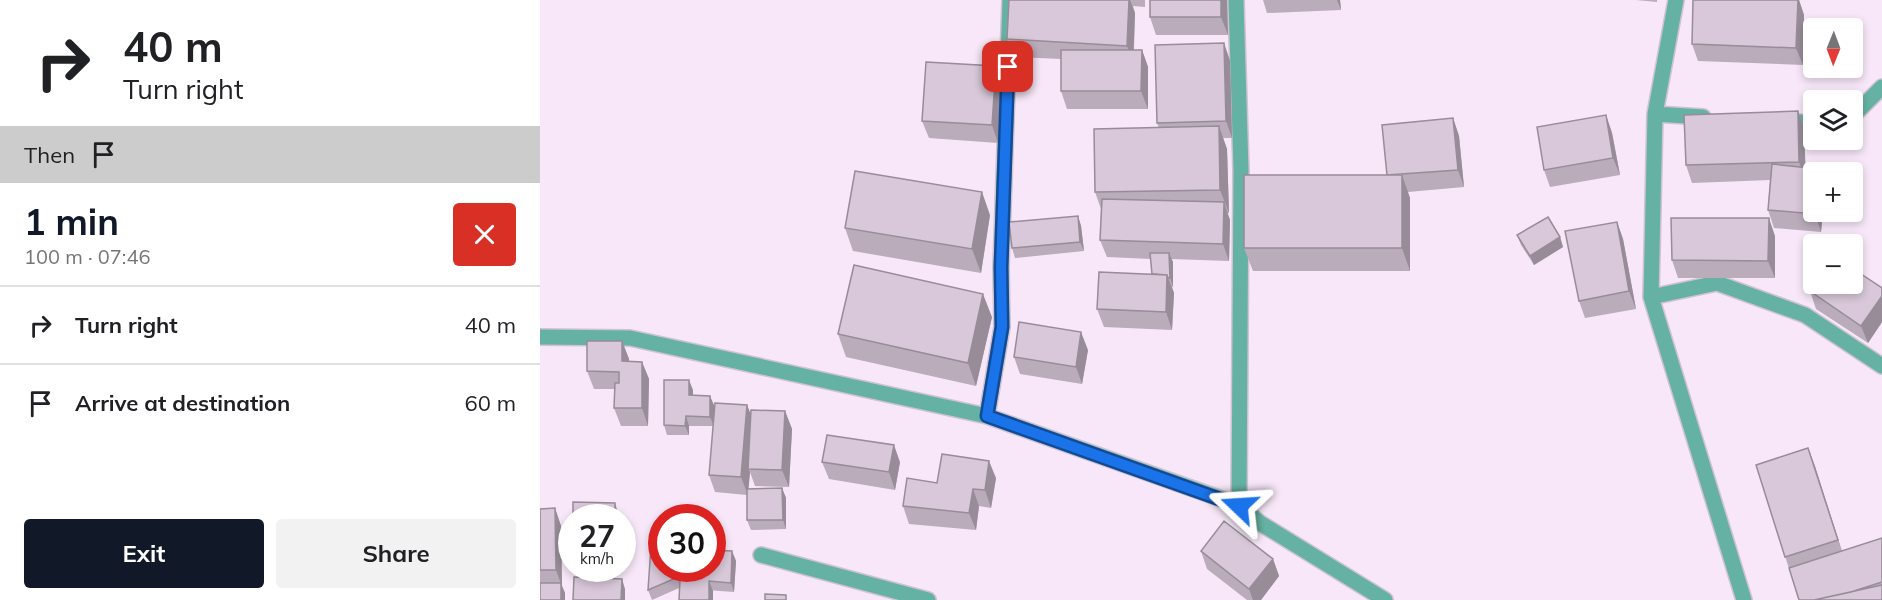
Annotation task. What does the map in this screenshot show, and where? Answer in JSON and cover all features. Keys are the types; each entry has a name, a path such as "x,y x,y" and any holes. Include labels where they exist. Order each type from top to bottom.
{"street":[{"path":"987,416 1002,327 1001,267 1010,0"},
{"path":"1236,0 1241,170 1239,506"},
{"path":"1676,0 1655,114 1651,297 1744,600"},
{"path":"1863,106 1882,87"},
{"path":"1655,114 1723,118"},
{"path":"1768,120 1803,122"},
{"path":"1651,297 1717,283 1805,315 1882,366"},
{"path":"540,337 630,339 987,416 1239,506 1260,523 1385,600"},
{"path":"761,555 928,600"}],"building":[{"path":"1009,0 1129,0 1127,46 1007,39"},
{"path":"1150,0 1221,0 1221,17 1150,17"},
{"path":"1693,0 1798,0 1796,48 1692,44"},
{"path":"1224,43 1226,121 1157,123 1155,45"},
{"path":"1061,50 1142,50 1141,91 1061,91"},
{"path":"926,62 996,66 992,125 922,121"},
{"path":"1798,111 1799,162 1686,165 1684,115"},
{"path":"1606,115 1613,158 1544,170 1537,127"},
{"path":"1453,118 1458,170 1387,175 1382,125"},
{"path":"1219,126 1220,190 1095,192 1094,129"},
{"path":"1772,164 1803,167 1803,213 1768,210"},
{"path":"855,171 982,192 972,249 845,228"},
{"path":"1244,175 1402,175 1402,248 1244,248"},
{"path":"1102,199 1224,202 1223,244 1100,240"},
{"path":"1078,216 1080,242 1012,248 1009,222"},
{"path":"1548,217 1560,237 1530,256 1517,235"},
{"path":"1671,218 1769,218 1768,261 1672,260"},
{"path":"1617,222 1629,291 1579,301 1565,231"},
{"path":"1150,253 1169,253 1170,278 1167,275 1152,274"},
{"path":"854,265 983,294 968,363 838,334"},
{"path":"1099,272 1167,275 1166,312 1097,309"},
{"path":"1863,275 1882,288 1882,296 1861,326 1814,294 1863,294"},
{"path":"1019,322 1081,332 1076,367 1014,357"},
{"path":"587,341 622,341 622,361 642,362 642,408 614,408 615,383 619,383 619,372 587,371"},
{"path":"664,380 689,380 689,395 710,396 710,417 686,416 685,426 664,425"},
{"path":"715,403 747,405 741,477 709,475"},
{"path":"751,410 785,411 782,470 748,469"},
{"path":"827,435 894,445 889,472 822,462"},
{"path":"1808,448 1838,540 1785,557 1756,465"},
{"path":"942,454 989,461 985,490 973,489 969,513 903,506 907,478 937,483"},
{"path":"782,488 783,520 747,520 747,489"},
{"path":"573,502 615,503 615,504 573,504"},
{"path":"555,508 556,570 540,570 540,509"},
{"path":"1224,521 1273,559 1249,589 1201,551"},
{"path":"1882,538 1882,582 1851,592 1814,600 1799,600 1789,568"},
{"path":"726,551 732,551 731,583 720,582 726,582"},
{"path":"574,582 622,582 621,600 573,600"},
{"path":"649,582 667,582 648,590"},
{"path":"680,582 709,582 709,600 679,600"},
{"path":"540,583 561,583 561,600 540,600"},
{"path":"1882,585 1882,600 1814,600"},
{"path":"765,594 786,595 786,600 765,600"}],"route":[{"path":"1008,67 1001,267 1002,327 987,416 1239,506"}]}
